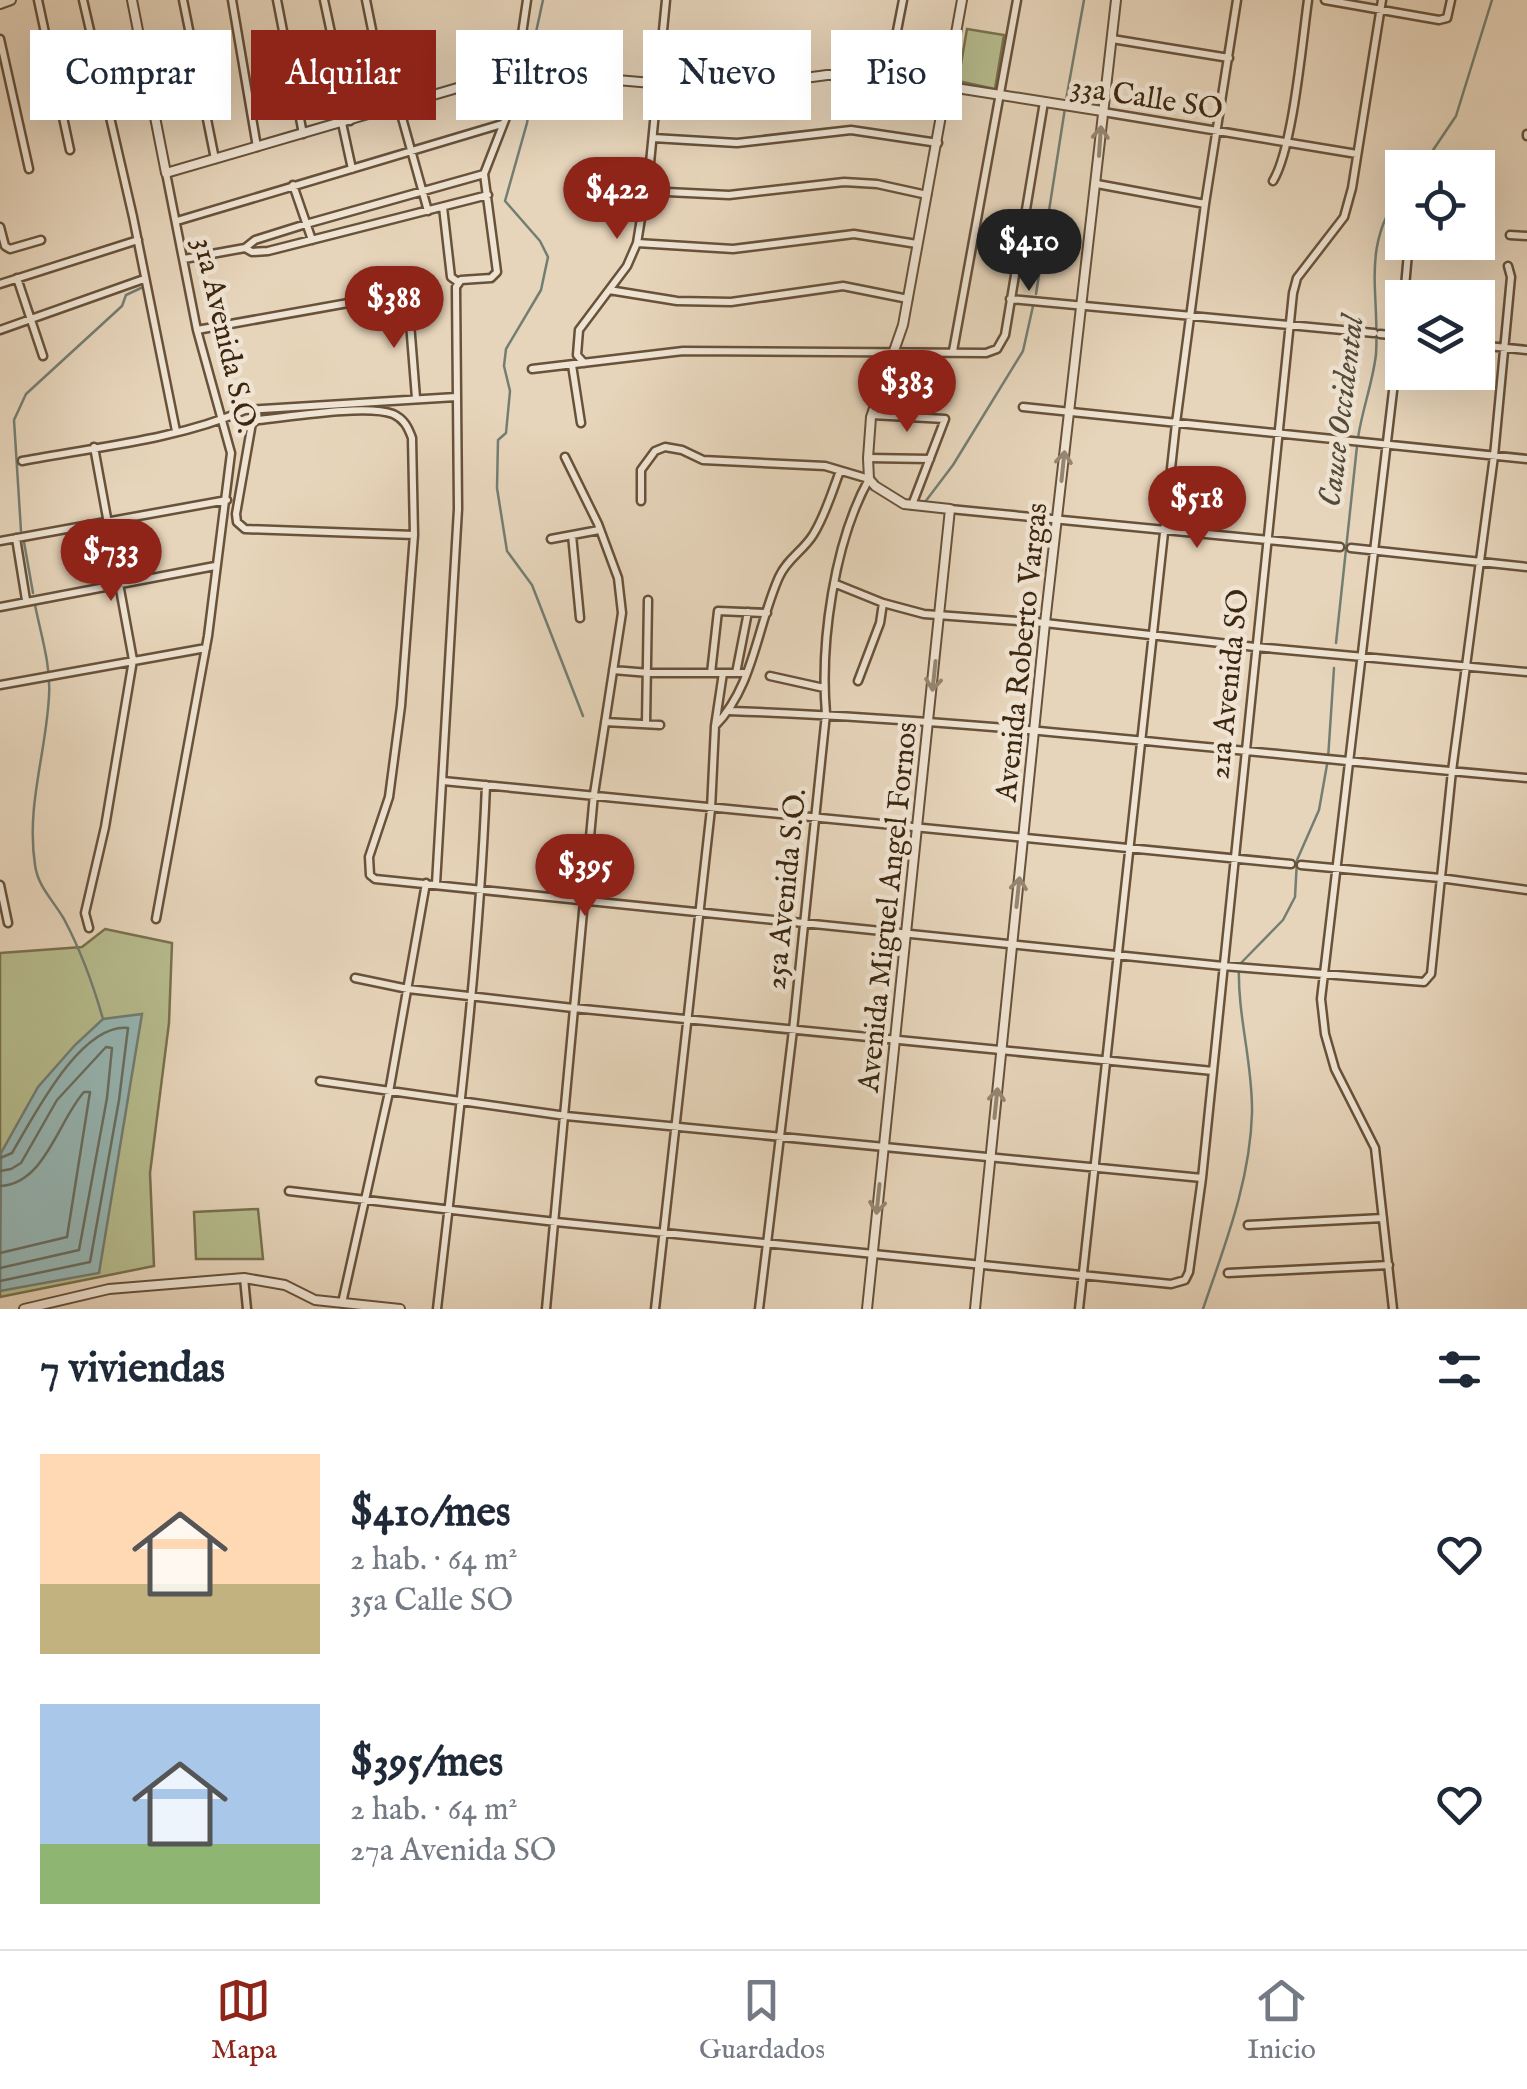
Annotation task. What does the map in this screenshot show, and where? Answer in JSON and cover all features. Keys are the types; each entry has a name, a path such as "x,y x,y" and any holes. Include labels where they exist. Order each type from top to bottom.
{"street":[{"path":"0,4 11,0"},
{"path":"38,0 70,150"},
{"path":"83,0 138,240 176,431"},
{"name":"31a Avenida S.O.","path":"132,0 197,330 231,453 206,648 156,919"},
{"path":"182,0 215,159"},
{"path":"232,0 258,148"},
{"path":"277,0 302,134"},
{"path":"324,0 352,169"},
{"path":"366,0 372,30"},
{"path":"523,30 526,0"},
{"path":"663,30 666,0"},
{"path":"897,30 903,0"},
{"name":"25a Avenida S.O.","path":"956,30 962,0"},
{"path":"953,351 1017,0"},
{"name":"Avenida Roberto Vargas","path":"975,1309 1044,623 1116,0"},
{"path":"1079,1309 1176,423 1237,0"},
{"path":"1273,182 1286,142 1308,0"},
{"path":"1325,0 1444,20 1452,0"},
{"name":"21a Avenida SO","path":"1083,1275 1179,1284 1189,1272 1202,1178 1288,325 1296,278 1344,217 1382,0"},
{"path":"0,39 29,169"},
{"path":"1112,39 1229,58"},
{"name":"33a Calle SO","path":"962,89 1357,154"},
{"path":"532,369 683,351 986,353 998,349 1004,335 1044,102"},
{"name":"33a Calle SO","path":"166,173 353,120"},
{"path":"402,120 428,211"},
{"path":"443,208 451,278 458,282 490,278 498,272 484,174 505,120"},
{"path":"585,364 577,355 579,330 626,266 637,243 654,120"},
{"name":"25a Avenida S.O.","path":"759,1309 793,1030 836,584 856,504 869,479 872,415 903,325 941,120"},
{"path":"177,222 503,124"},
{"path":"653,138 737,143 851,130 938,142"},
{"path":"245,248 255,240 306,224 484,174"},
{"path":"646,192 729,195 844,182 877,184 928,195"},
{"path":"1097,184 1205,204"},
{"path":"293,185 312,240"},
{"path":"184,259 245,248 262,252 488,195"},
{"path":"0,227 10,249 41,240"},
{"path":"637,243 733,249 854,234 917,244"},
{"path":"1510,235 1527,236"},
{"path":"0,284 138,240"},
{"path":"414,535 245,529 237,522 236,514 252,423 372,412 398,416 408,426 412,438 414,535 395,764 390,797 369,856 370,875 375,880 1223,966 1424,982 1431,974 1452,771 1482,562 1511,276 1508,266"},
{"path":"18,278 42,356"},
{"path":"0,330 144,279"},
{"path":"436,884 458,510 458,282"},
{"path":"609,290 677,301 731,302 843,286 908,298"},
{"path":"197,330 382,294 407,295 416,398"},
{"path":"1010,299 1385,334"},
{"path":"1495,347 1527,350"},
{"path":"572,365 581,423"},
{"path":"1393,1309 1375,1148 1335,1069 1324,1034 1321,999 1396,390"},
{"path":"22,461 221,421 246,410 456,397"},
{"path":"1023,407 1527,459"},
{"path":"872,415 945,419 912,506"},
{"path":"89,928 85,913 133,660 94,447"},
{"path":"642,501 641,470 654,451 665,447 703,460 782,462 840,470 869,479 912,506 1340,547"},
{"path":"546,1309 582,901 622,613 618,578 565,457"},
{"path":"868,458 930,459"},
{"path":"715,726 729,712 747,672 788,561 815,532 840,470"},
{"path":"0,541 227,500"},
{"name":"Avenida Miguel Angel Fornos","path":"867,1309 950,509"},
{"path":"551,539 600,530"},
{"path":"572,535 580,618"},
{"path":"16,538 26,600"},
{"path":"1351,548 1527,567"},
{"path":"0,606 214,566"},
{"path":"836,584 924,614 1527,672"},
{"path":"646,724 648,600"},
{"path":"858,681 884,603"},
{"path":"710,674 718,612 766,614"},
{"path":"736,673 748,612"},
{"path":"0,685 206,648"},
{"path":"613,670 649,674 747,672"},
{"path":"656,1309 723,673"},
{"path":"770,676 824,688"},
{"path":"729,712 826,714 1034,730 1527,778"},
{"path":"606,722 660,725"},
{"path":"443,781 1291,864"},
{"path":"436,1309 462,1102 482,891 486,785"},
{"path":"1301,865 1527,890"},
{"path":"0,884 8,923"},
{"path":"342,1303 389,1092 426,884"},
{"path":"355,978 408,989 573,1008 1213,1071"},
{"path":"320,1080 566,1116 1202,1178"},
{"path":"289,1190 556,1222 1083,1275"},
{"path":"1248,1225 1383,1218"},
{"path":"1228,1274 1389,1266"},
{"path":"24,1309 109,1289 244,1278 268,1280 330,1305 400,1309"},
{"path":"244,1278 246,1309"}],"green space":[{"path":"967,29 1004,35 995,89 962,82"},
{"path":"105,929 172,943 169,1023 150,1173 154,1266 0,1297 0,953 82,947"},
{"path":"258,1209 263,1259 196,1259 194,1212"}],"water":[{"path":"142,1014 99,1273 0,1291 1,1153 38,1087 75,1045 103,1019"}],"waterway":[{"path":"543,0 528,69 531,98 527,123 505,201 540,241 548,257 541,290 506,349 504,366 510,391 506,433 498,440 497,488 507,551 532,585 583,716"},
{"path":"1066,100 1084,0"},
{"name":"Cauce Occidental","path":"1433,150 1456,116 1492,0"},
{"path":"1036,294 1065,108"},
{"name":"Cauce Occidental","path":"1358,438 1376,354 1376,250 1385,221"},
{"path":"21,531 14,420 26,394 122,306 126,295 141,288"},
{"path":"925,502 953,465 1023,351 1033,306"},
{"name":"Cauce Occidental","path":"1336,643 1357,446"},
{"path":"24,542 33,593"},
{"path":"35,605 49,684 33,822 35,865 43,887 76,943 103,1019"},
{"name":"Cauce Occidental","path":"1203,1309 1235,1212 1250,1139 1252,1094 1239,965 1283,920 1295,897 1297,860 1319,810 1328,759 1334,668"}]}
